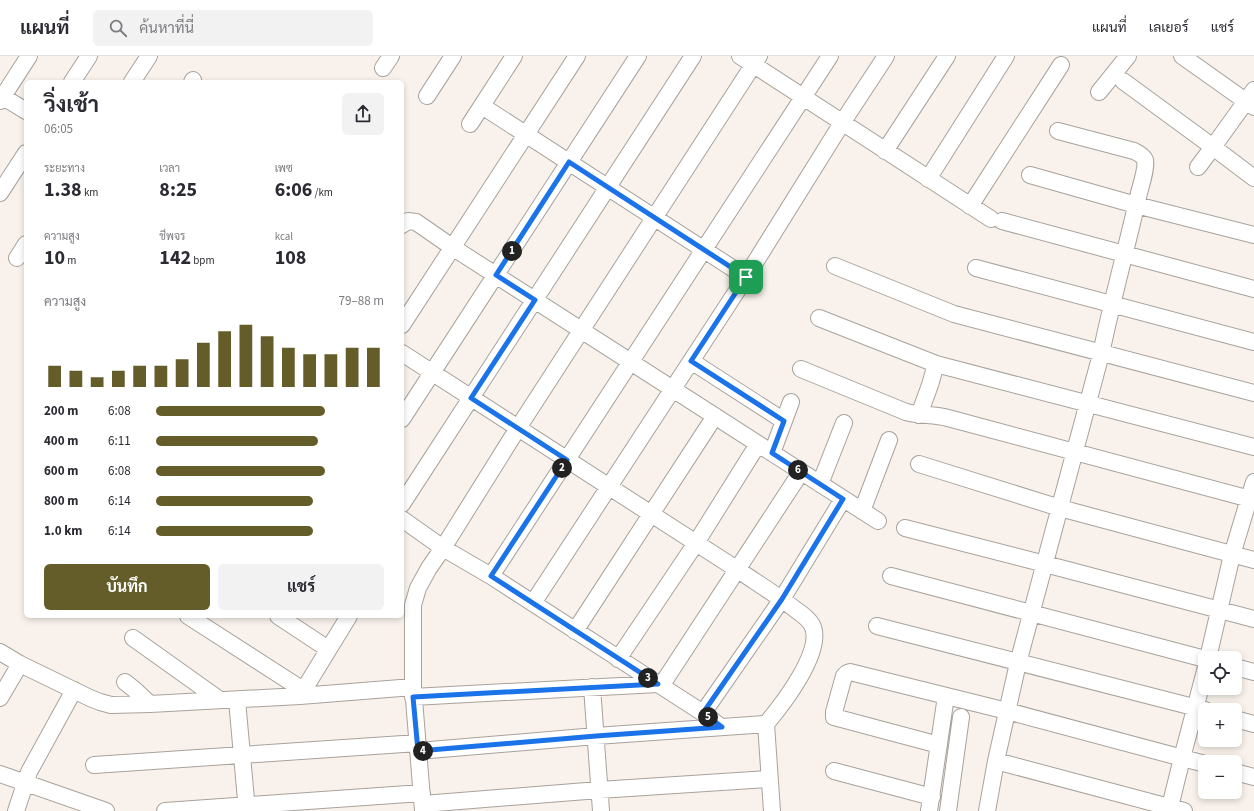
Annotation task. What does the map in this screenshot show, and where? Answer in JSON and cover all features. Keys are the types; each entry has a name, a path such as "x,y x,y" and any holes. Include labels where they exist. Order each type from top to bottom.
{"street":[{"path":"24,110 1,97 29,56"},
{"path":"73,80 89,56"},
{"path":"133,80 149,56"},
{"path":"427,96 453,56"},
{"path":"470,124 513,56"},
{"path":"404,322 577,56"},
{"path":"404,416 638,56"},
{"path":"404,501 693,56"},
{"path":"491,576 830,56"},
{"path":"533,603 746,277 842,123 886,56"},
{"path":"885,151 947,56"},
{"path":"928,178 1006,56"},
{"path":"1099,92 1128,56"},
{"path":"1182,56 1251,99 1198,167"},
{"path":"423,803 413,692 413,605 418,588 429,568 518,428 654,218 751,59 842,123 970,206 997,220 1254,289"},
{"path":"970,206 1061,65"},
{"path":"1123,81 1254,178"},
{"path":"482,106 746,277"},
{"path":"987,811 996,761 1018,663 1046,564 1101,354 1145,164 1145,160 1140,153 1058,132"},
{"path":"0,193 24,156"},
{"path":"1030,175 1136,205 1254,235"},
{"path":"404,224 408,221 416,222 452,247 878,521"},
{"path":"17,258 24,247"},
{"path":"834,266 954,314 1101,354 1254,393"},
{"path":"976,268 1254,342"},
{"path":"819,318 936,364 1254,447"},
{"path":"404,355 738,570 782,599 808,619 814,634 811,657 786,698 766,724 772,811"},
{"path":"691,361 784,421"},
{"path":"919,415 936,364"},
{"path":"801,369 906,412 919,415 938,415 1252,499"},
{"path":"618,659 696,543 784,421 792,402"},
{"path":"575,631 715,416"},
{"path":"820,484 844,423"},
{"path":"862,511 889,440"},
{"path":"919,464 1060,508 1254,560"},
{"path":"660,685 738,570 801,472"},
{"path":"1210,651 1232,555 1252,499 1254,482"},
{"path":"703,713 782,599 843,499"},
{"path":"404,526 491,576 703,713 722,727"},
{"path":"905,528 1254,619"},
{"path":"891,576 1198,657"},
{"path":"191,618 301,693"},
{"path":"281,618 328,649"},
{"path":"301,693 348,618"},
{"path":"877,626 1198,708"},
{"path":"133,638 220,700"},
{"path":"0,652 20,664 74,690 100,702 111,705 238,700 301,693 413,692 660,685"},
{"path":"0,698 20,664"},
{"path":"1242,669 1254,672"},
{"path":"939,745 834,717 844,676 850,672 1007,711 1198,762"},
{"path":"125,682 136,690 150,704"},
{"path":"592,687 601,811"},
{"path":"16,811 29,772 74,690"},
{"path":"834,771 930,804 946,696"},
{"path":"238,700 247,809"},
{"path":"996,761 1174,810 1182,758 1198,714"},
{"path":"948,811 961,717"},
{"path":"1242,721 1254,724"},
{"path":"94,765 418,747 766,724"},
{"path":"0,774 106,811"},
{"path":"1242,774 1254,777"},
{"path":"165,811 423,803 599,790 770,780"}],"route":[{"path":"569,162 746,277 691,361 784,421 772,453 843,499 782,599 703,713 722,727 418,751 413,697 658,684 491,576 567,460 471,398 535,300 496,275 569,162"}]}
